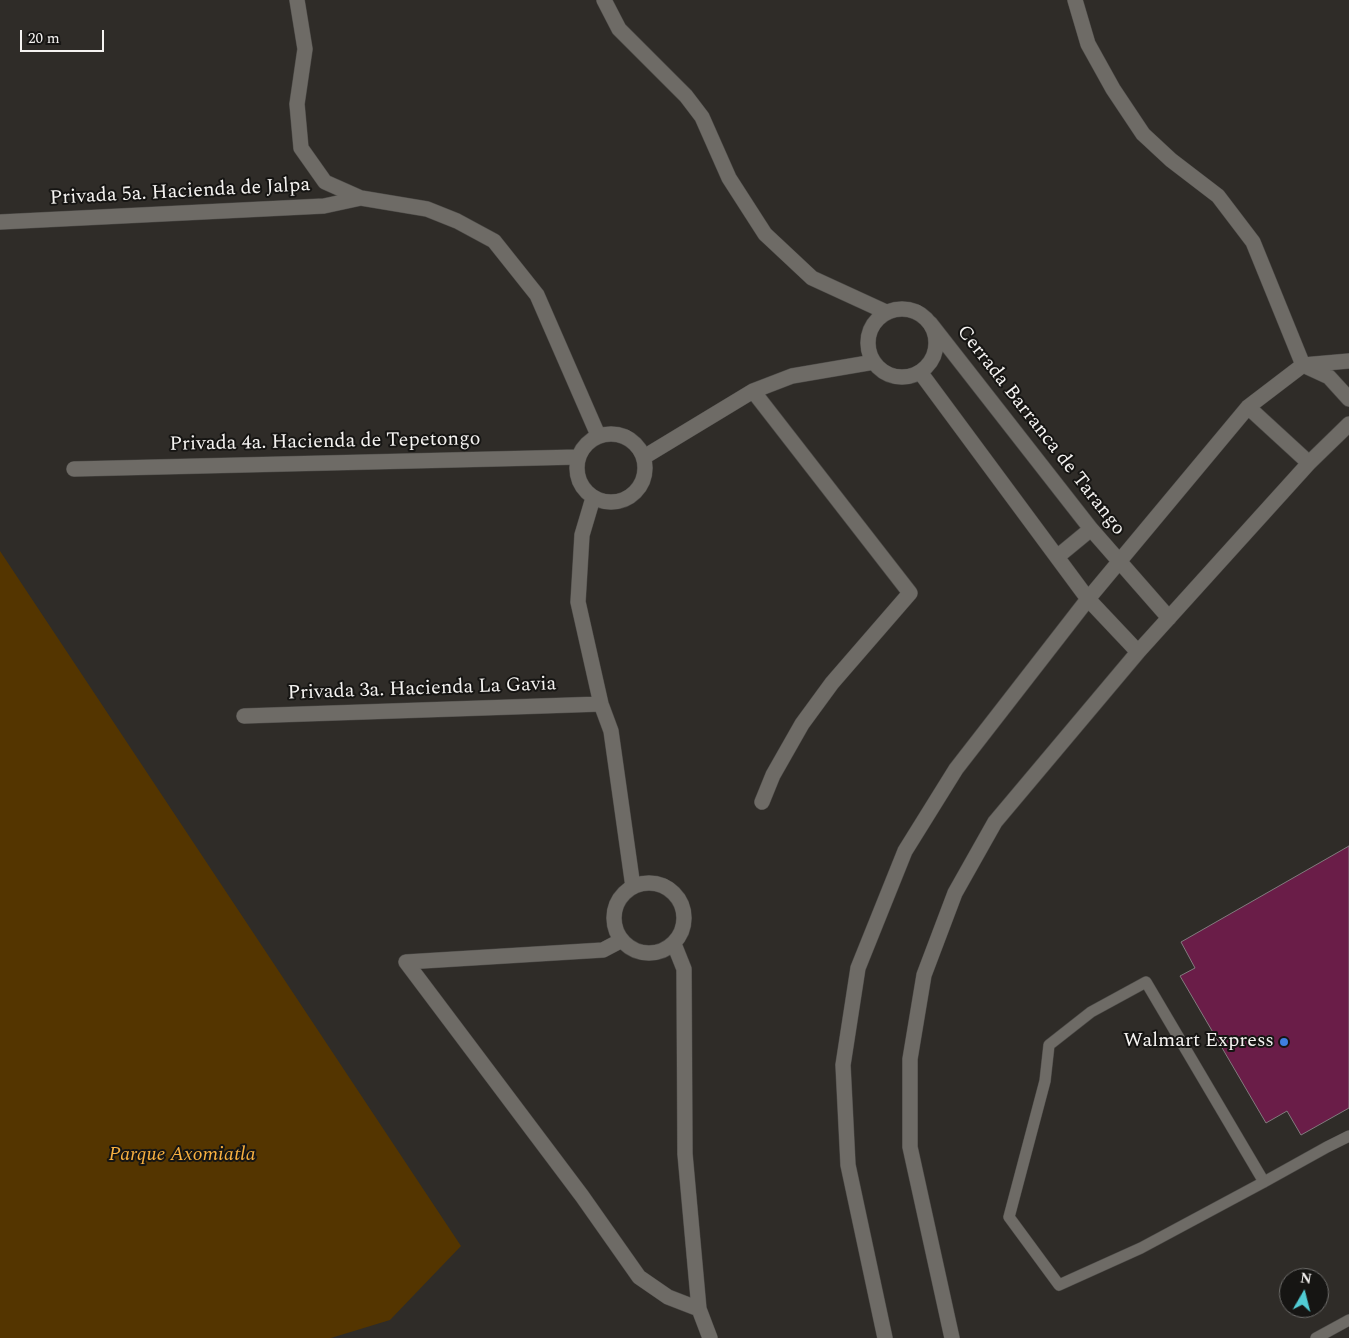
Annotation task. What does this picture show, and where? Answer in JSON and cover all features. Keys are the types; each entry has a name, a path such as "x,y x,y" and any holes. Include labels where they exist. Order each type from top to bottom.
{"street":[{"path":"297,0 305,49 297,104 301,148 325,182 361,198 427,209 457,221 494,241 537,295 598,436"},
{"path":"604,0 619,29 686,96 702,116 729,178 765,234 812,278 886,312"},
{"path":"1075,0 1088,44 1113,89 1143,134 1171,160 1218,196 1253,242 1303,365 1329,377 1349,399"},
{"name":"Privada 5a. Hacienda de Jalpa","path":"0,222 324,206 361,198"},
{"path":"900,309 912,310 922,315 930,323 936,340 935,352 930,363 920,372 904,377 892,375 882,370 874,362 869,351 868,339 877,320 886,312 900,309"},
{"name":"Cerrada Barranca de Tarango","path":"930,323 1091,529 1169,618"},
{"path":"1303,365 1349,361"},
{"path":"644,457 753,391 792,376 874,362"},
{"name":"Cerrada Barranca de Tarango","path":"885,1338 848,1165 843,1065 858,968 904,851 956,769 1118,562 1248,407 1303,365"},
{"path":"920,372 1088,599 1138,652"},
{"path":"753,391 910,593 832,683 802,724 772,775 762,802"},
{"path":"1248,407 1310,462"},
{"path":"952,1338 910,1147 910,1060 924,975 955,893 995,822 1138,652 1310,462 1349,424"},
{"path":"618,434 629,438 644,457 646,469 637,491 617,502 605,502 593,498 579,481 576,469 578,457 588,442 598,436 618,434"},
{"name":"Privada 4a. Hacienda de Tepetongo","path":"74,469 578,457"},
{"path":"593,498 582,535 578,602 601,704 611,731 633,887"},
{"path":"1057,557 1091,529"},
{"name":"Privada 3a. Hacienda La Gavia","path":"244,716 601,704"},
{"path":"649,883 665,887 678,898 685,913 683,930 674,944 662,952 647,954 633,950 622,940 616,929 614,917 617,905 623,894 633,887 649,883"},
{"path":"622,940 603,950 406,962 640,1276 668,1297 699,1309"},
{"path":"674,944 684,969 685,1154 699,1309 710,1338"}],"lane":[{"path":"1264,1182 1146,982 1091,1012 1049,1045 1045,1081 1009,1217 1059,1286 1141,1248 1264,1182 1349,1136"},
{"path":"1316,1338 1349,1320"}],"green space":[{"name":"Parque Axomiatla","path":"0,551 461,1246 390,1320 331,1338 0,1338"}],"building":[{"name":"Walmart Express","path":"1349,846 1349,1108 1301,1135 1287,1111 1266,1123 1180,976 1195,968 1181,942"}],"place":[{"name":"Walmart Express","path":"1284,1042"}]}
